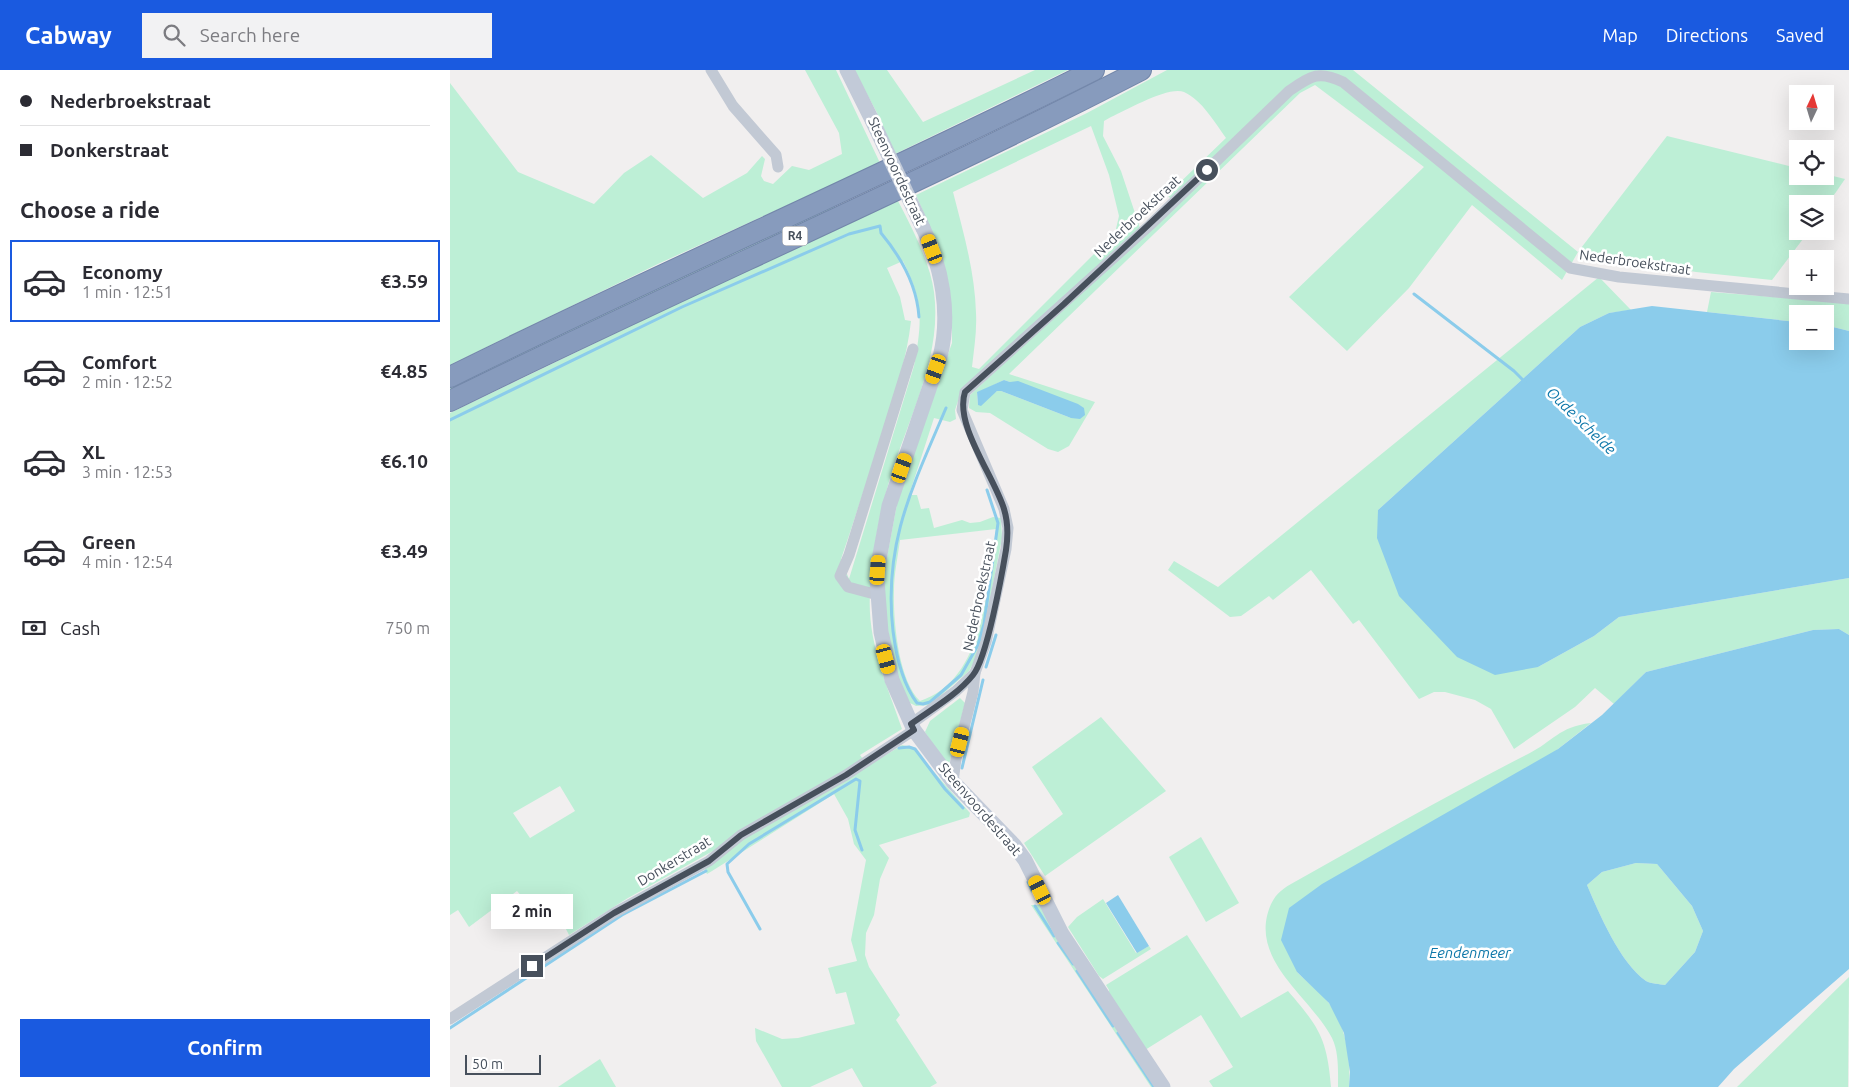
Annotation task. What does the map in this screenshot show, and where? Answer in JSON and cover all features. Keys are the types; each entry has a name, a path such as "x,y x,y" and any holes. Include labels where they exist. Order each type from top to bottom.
{"highway":[{"name":"R4","path":"450,377 574,316 991,121 1094,70"},
{"name":"R4","path":"450,401 584,335 1008,136 1141,70"}],"street":[{"path":"711,70 733,106 776,156 778,167"},
{"name":"Steenvoordestraat","path":"848,70 923,228 932,249 942,284 944,337 940,357 889,506 879,560 878,595 886,659 892,680 912,727 953,782 1014,845 1025,860 1062,934 1163,1087"},
{"name":"Nederbroekstraat","path":"953,782 956,759 973,692 974,673 986,642 1006,549 1008,528 1004,509 962,410 965,392 1150,225 1289,91 1316,73 1330,74 1343,82 1570,268 1619,277 1849,299"},
{"path":"878,595 848,587 840,576 849,554 913,349"},
{"name":"Donkerstraat","path":"450,1019 614,913 709,861 741,835 846,775 912,727 956,691 974,673"}],"green space":[{"path":"805,70 836,70 880,163 660,263 450,365 450,83 518,172 594,204 624,173 651,155 703,198 747,173 762,156 765,159 761,176 764,181 773,184 792,166 809,170 842,154 839,133"},
{"path":"854,70 887,70 923,122 1035,70 1068,70 895,154 876,111"},
{"path":"1167,70 1353,70 1578,252 1562,280 1472,205 1409,288 1347,351 1289,297 1424,167 1315,85 1300,93 1009,374 1095,402 1069,446 1058,452 1048,449 990,413 976,412 969,408 970,395 1176,204 1167,195 1226,138 1197,100 1184,92 1177,91 1158,95 1104,121 1103,136 1121,171 1140,228 961,392 955,410 956,419 950,422 934,418 909,495 917,495 921,509 929,508 934,528 962,520 970,523 980,522 993,517 1001,518 1002,538 977,656 969,671 930,705 916,706 910,703 898,680 886,621 884,573 899,493 952,343 952,326 930,227 916,195 1087,113","holes":["1091,126 1109,175 1119,216 1115,233 979,369 972,367 976,326 975,298 968,252 953,192","1004,380 1071,418 1001,391 997,391 978,405 977,393","996,529 985,603 979,629 970,652 958,673 942,690 920,701 907,679 898,648 896,632 894,584 900,540"]},
{"path":"1667,136 1789,166 1789,185 1834,185 1834,176 1845,179 1834,195 1789,195 1789,240 1802,240 1795,250 1789,250 1789,257 1772,280 1696,272 1578,252"},
{"path":"898,201 920,245 929,269 934,292 935,318 933,343 928,368 883,502 872,568 870,594 872,629 879,663 902,729 860,755 868,766 902,745 912,747 970,813 969,817 879,845 889,858 880,879 874,915 866,933 865,955 869,967 900,1015 896,1020 937,1083 930,1087 863,1087 852,1068 810,1087 782,1087 756,1041 755,1028 782,1039 798,1038 855,1024 846,992 836,994 828,968 857,961 851,940 866,860 854,844 848,819 834,794 707,874 704,868 713,851 628,898 569,935 563,923 568,917 569,906 565,901 558,900 546,908 539,907 534,903 530,906 517,891 469,927 458,910 450,915 450,413 701,292","holes":["903,261 918,301 920,324 917,350 914,366 849,579 841,559 896,389 909,335 911,321 905,320 900,297 887,268","560,786 575,811 530,838 513,813"]},
{"path":"833,203 836,209 450,393 450,385"},
{"path":"1599,277 1631,310 1609,313 1580,327 1378,510 1538,667 1594,636 1619,617 1849,578 1849,635 1839,629 1813,630 1646,672 1614,704 1595,688 1575,707 1514,749 1491,709 1475,700 1445,692 1434,692 1419,699 1359,620 1353,624 1311,570 1273,600 1269,596 1241,616 1230,617 1168,570 1174,561 1218,587"},
{"path":"1711,292 1849,303 1849,331 1834,327 1834,305 1789,305 1789,321 1707,312"},
{"path":"960,698 965,703 948,768 925,732 930,721"},
{"path":"1101,717 1166,791 1045,876 1024,843 1063,814 1032,767"},
{"path":"1591,723 1297,972 1328,1002 1343,1031 1348,1054 1349,1087 1338,1087 1337,1055 1332,1038 1312,1009 1277,966 1270,950 1266,934 1267,916 1270,905 1275,897 1291,884 1537,749 1563,731"},
{"path":"1201,837 1239,903 1206,922 1169,857"},
{"path":"1636,863 1657,864 1692,906 1703,931 1695,952 1665,985 1646,981 1636,973 1611,937 1587,885 1602,872"},
{"path":"1103,899 1136,953 1149,946 1151,949 1103,979 1099,976 1068,927 1077,917"},
{"path":"1031,905 1041,905 1157,1087 1151,1087"},
{"path":"1187,935 1241,1018 1288,991 1307,1014 1320,1034 1327,1056 1331,1087 1213,1087 1209,1081 1233,1067 1201,1015 1145,1050 1108,995 1109,990 1106,985"},
{"path":"1849,977 1848,1087 1737,1087"},
{"path":"600,1059 616,1087 558,1087"}],"water":[{"path":"1652,306 1789,321 1789,350 1834,350 1834,327 1849,331 1849,578 1619,617 1594,636 1538,667 1495,675 1457,657 1399,596 1377,538 1378,510 1580,327 1609,313"},
{"path":"1004,380 1010,382 1018,381 1078,404 1084,408 1085,415 1080,419 1071,418 1001,391 997,391 981,406 978,405 977,392"},
{"name":"Eendenmeer","path":"1839,629 1849,635 1849,969 1734,1069 1718,1087 1349,1087 1350,1072 1344,1033 1329,1003 1297,972 1281,940 1289,908 1322,884 1558,749 1602,715 1646,672 1813,630","holes":["1636,863 1657,864 1692,906 1703,931 1695,952 1665,985 1646,981 1636,973 1611,937 1587,885 1602,872"]},
{"path":"1118,895 1149,946 1137,953 1106,903"}],"waterway":[{"path":"450,420 682,307 849,234 880,226 881,233 907,272 918,305 919,317"},
{"name":"Oude Schelde","path":"1414,294 1514,371 1525,382"},
{"path":"946,408 922,463 903,516 892,570 891,599 896,650 907,687 917,703 930,702 961,675 978,645 984,624 998,523 987,490"},
{"path":"986,667 996,635"},
{"path":"962,768 983,680"},
{"path":"899,748 909,747 915,749 945,789 963,808"},
{"path":"760,929 728,872 727,864 749,844 856,779 860,781 855,830 862,850"},
{"path":"450,1028 622,915 706,871"},
{"path":"1028,882 1032,891"},
{"path":"1035,906 1054,936"},
{"path":"1058,943 1073,964"},
{"path":"1077,971 1113,1026"},
{"path":"1118,1033 1154,1087"}],"route":[{"path":"532,966 614,913 709,861 741,835 846,775 914,730 911,724 956,691 974,673 982,657 986,642 1006,549 1008,528 1004,509 967,426 962,410 965,392 1007,357 1207,170"}]}
